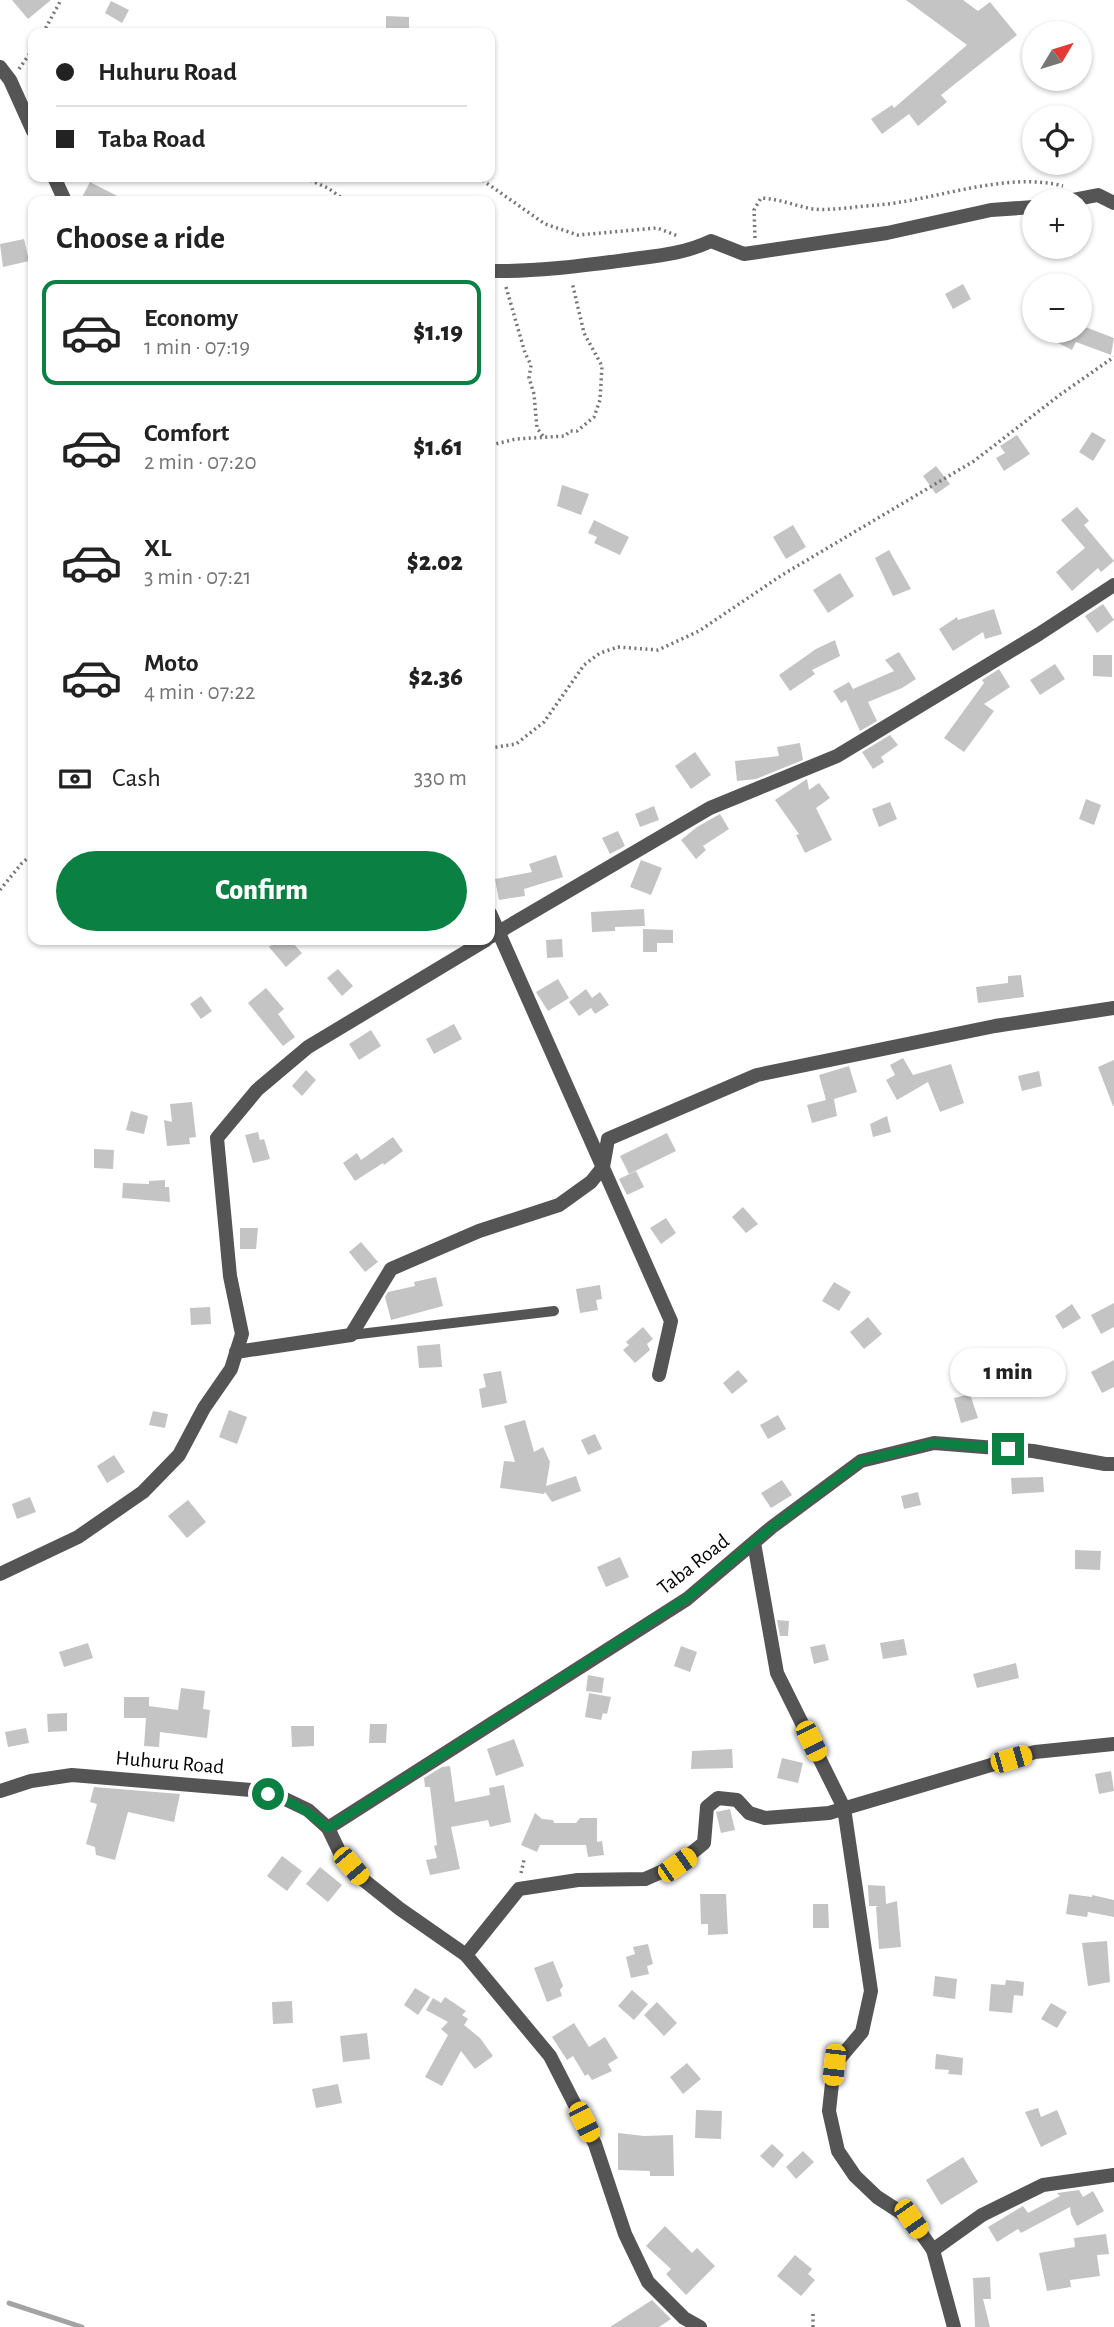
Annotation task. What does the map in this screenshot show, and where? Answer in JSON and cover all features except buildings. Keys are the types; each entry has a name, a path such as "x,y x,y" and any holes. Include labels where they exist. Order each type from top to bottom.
{"street":[{"path":"0,67 10,80 28,120"},
{"path":"1092,196 1098,195 1114,203"},
{"path":"496,271 525,272 576,267 688,251 711,242 744,254 887,233 990,210 1022,208"},
{"path":"495,935 710,808 837,756 1039,634 1114,585"},
{"path":"0,1574 78,1538 143,1492 179,1455 204,1409 231,1368 242,1335 230,1276 217,1138 257,1090 308,1047 478,945"},
{"path":"495,945 603,1167 671,1321 659,1375"},
{"path":"236,1352 351,1335 391,1269 479,1231 559,1205 591,1182 603,1167 608,1139 757,1076 995,1026 1114,1008"},
{"name":"Taba Road","path":"328,1828 687,1598 861,1461 934,1443 1033,1451 1114,1464"},
{"path":"754,1543 777,1673 844,1808 871,1991 862,2032 834,2065 829,2111 838,2151 855,2176 877,2197 911,2219 933,2250 954,2327"},
{"path":"466,1955 519,1889 579,1880 645,1879 677,1865 704,1843 707,1807 718,1798 737,1801 749,1812 765,1818 829,1813 1035,1752 1114,1744"},
{"name":"Huhuru Road","path":"0,1791 32,1780 72,1775 251,1790 285,1799 308,1810 328,1828"},
{"path":"328,1828 341,1854 361,1878 466,1955 550,2056 596,2144 625,2234 648,2282 684,2318 700,2327"},
{"path":"933,2250 982,2215 1043,2185 1114,2175"}],"lane":[{"path":"351,1335 554,1311"}],"path":[{"path":"46,28 61,0"},
{"path":"744,254 755,240 754,210 761,198 780,199 814,209 868,206 1023,181 1049,182 1098,195"},
{"path":"314,182 339,196"},
{"path":"485,182 545,224 579,235 657,228 703,245"},
{"path":"495,444 542,436 565,436 570,431 577,431 594,417 600,400 602,366 580,320 571,281 576,267"},
{"path":"496,271 531,365 529,379 534,394 537,428 542,436"},
{"path":"495,747 516,744 544,722 584,665 600,653 618,647 658,650 699,631 794,568 974,461 1060,394 1114,357"},
{"path":"0,890 28,858"},
{"path":"813,2314 813,2327"}],"waterway":[{"path":"9,2303 82,2327"}],"route":[{"path":"268,1794 308,1810 328,1828 687,1598 772,1527 861,1461 934,1443 1008,1449"}]}
